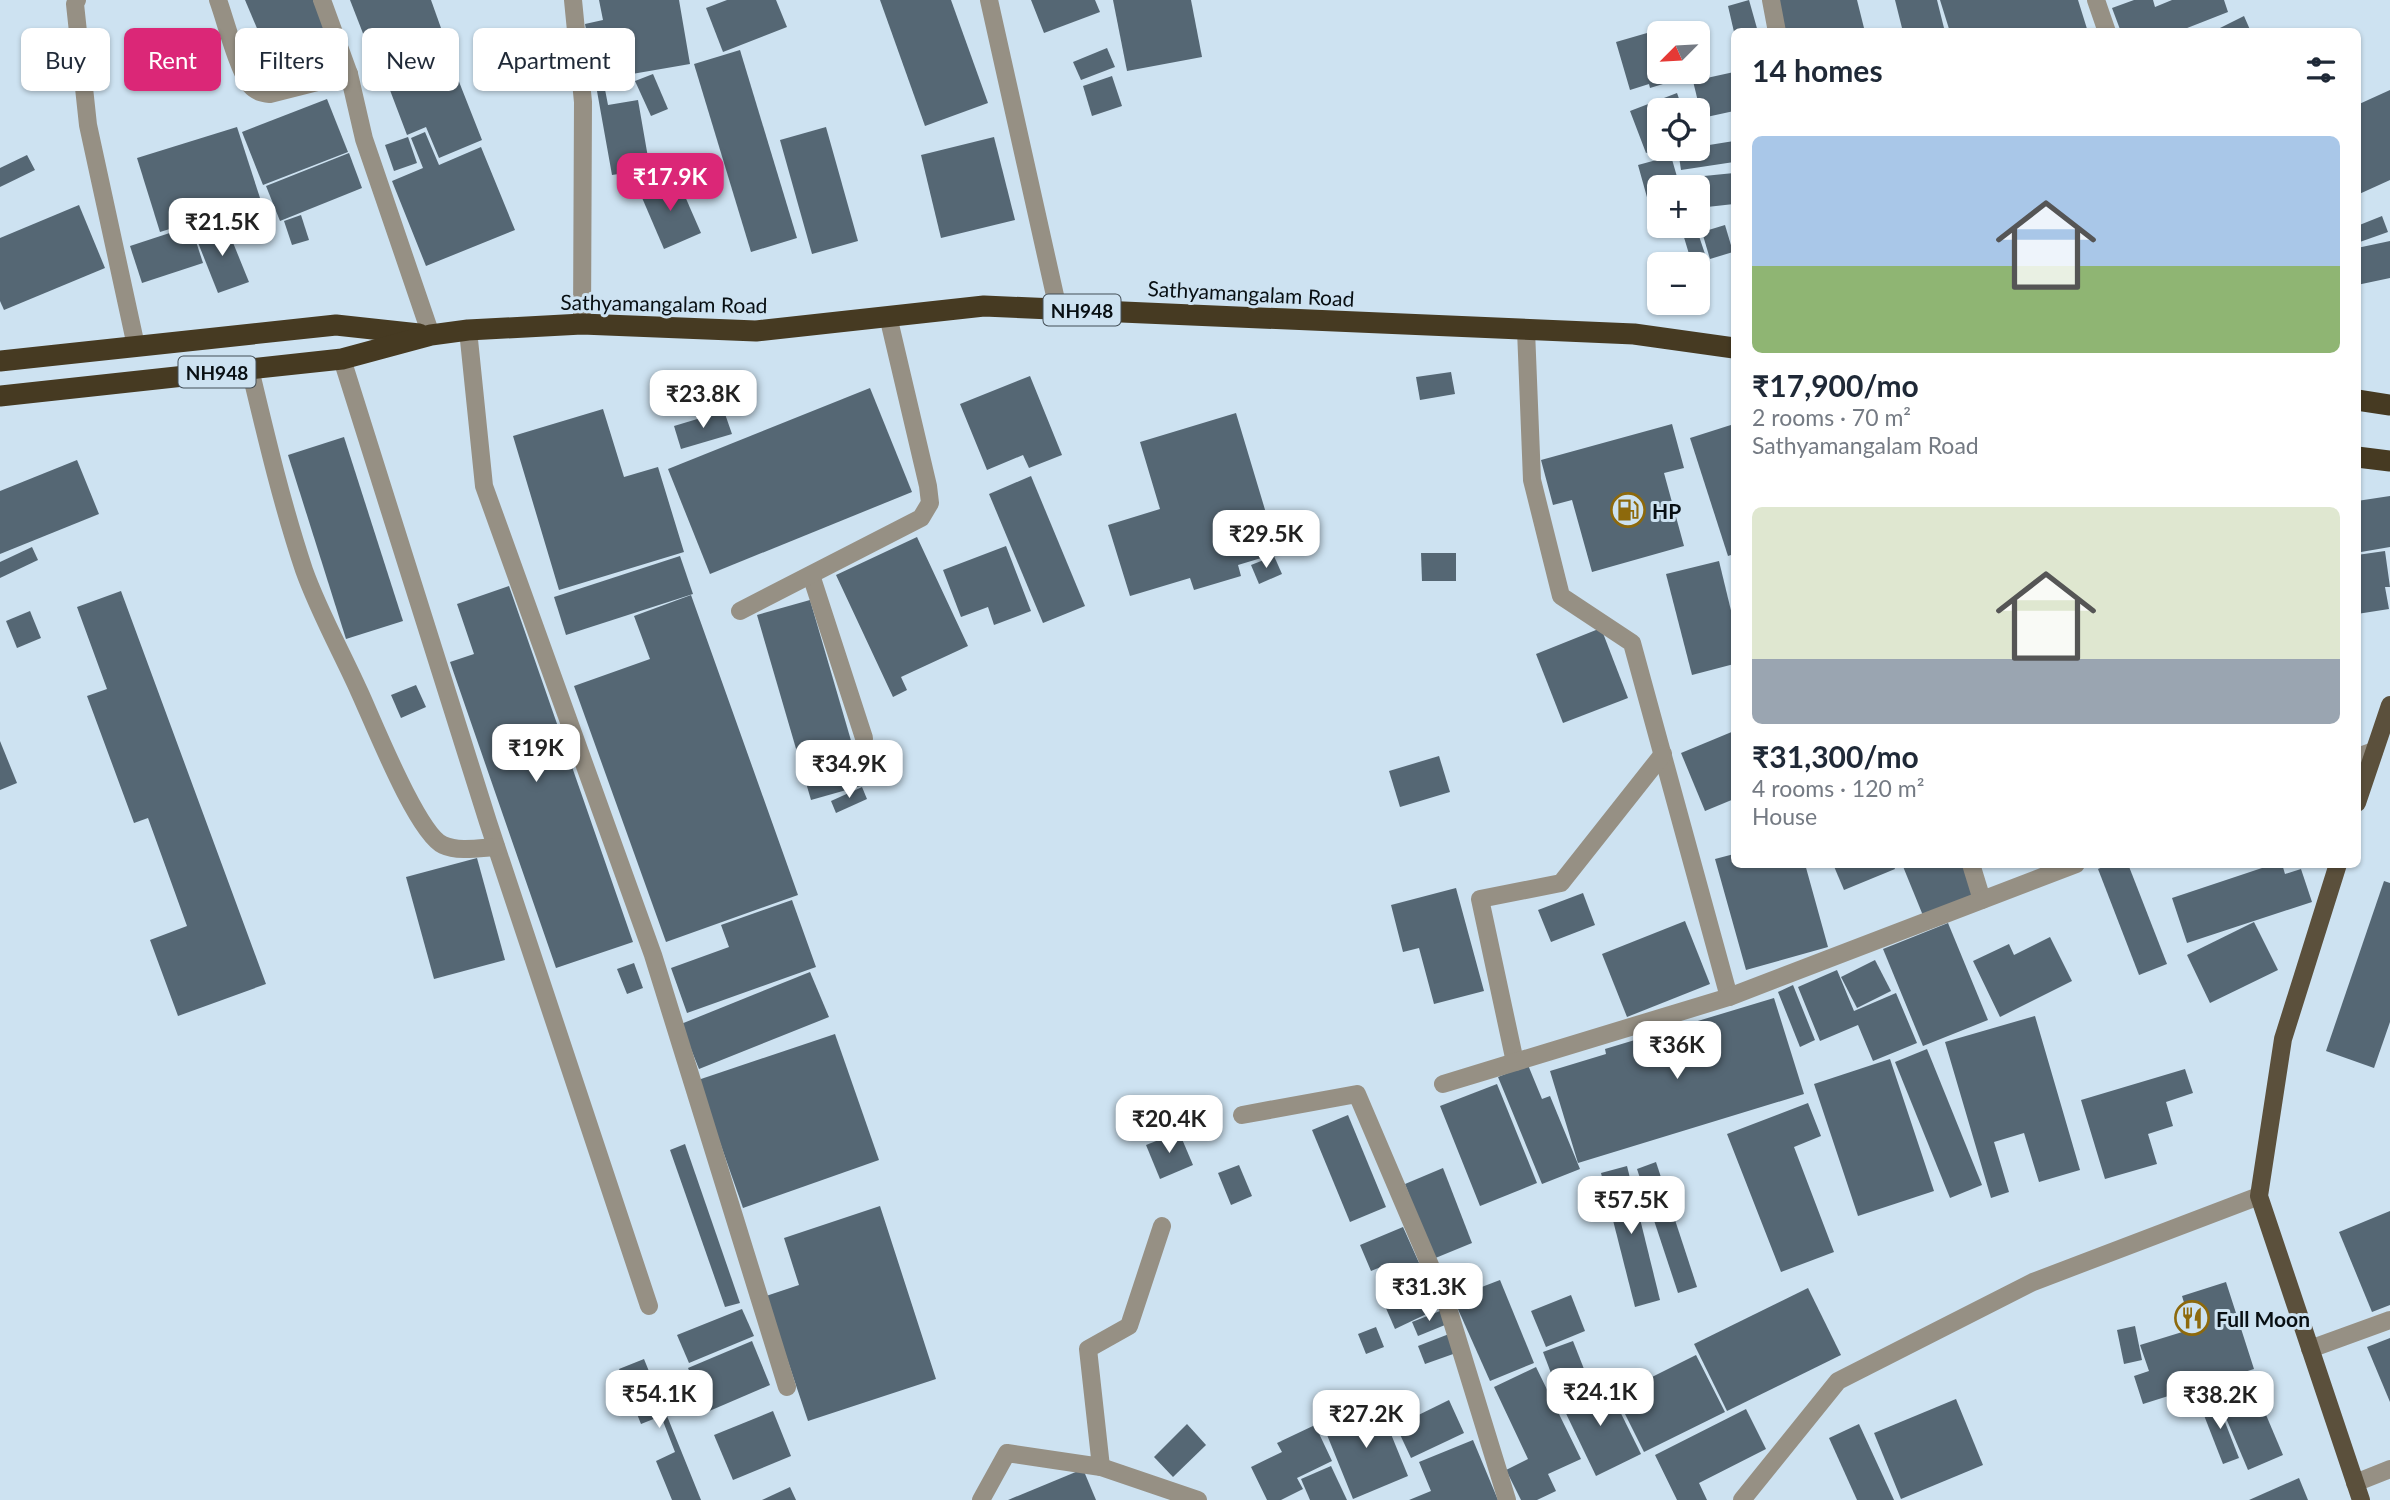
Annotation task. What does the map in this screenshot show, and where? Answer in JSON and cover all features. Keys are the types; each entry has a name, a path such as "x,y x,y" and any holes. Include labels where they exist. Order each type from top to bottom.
{"highway":[{"name":"Sathyamangalam Road","path":"0,396 342,359 431,335 468,330 582,324 756,331 984,306 1634,334 1731,348"},
{"name":"Sathyamangalam Road","path":"0,361 336,325 431,335"},
{"path":"2361,401 2390,405"},
{"path":"2361,457 2390,461"}],"main road":[{"path":"2361,778 2365,754 2390,705"},
{"path":"2337,868 2283,1039 2259,1196 2358,1491"}],"street":[{"path":"77,0 88,125 136,346"},
{"path":"218,0 243,71 250,85 259,93 270,94 349,74"},
{"path":"322,0 349,74 364,138 431,335"},
{"path":"573,0 583,102 582,324"},
{"path":"989,0 1058,309"},
{"path":"1770,0 1776,28"},
{"path":"2096,0 2106,28"},
{"path":"740,611 922,519 930,503 928,486 888,316"},
{"path":"468,330 484,486 653,955 787,1387"},
{"path":"1526,330 1532,480 1561,596 1632,643 1729,997"},
{"path":"342,359 496,847 649,1306"},
{"path":"250,369 304,570 329,632 358,688 400,782 430,834 442,845 461,848 496,847"},
{"path":"811,575 864,738"},
{"path":"1515,1062 1480,900 1561,883 1662,754"},
{"path":"1972,868 1982,900"},
{"path":"1443,1084 1729,997 2066,868"},
{"path":"1242,1115 1357,1094 1447,1305 1507,1500"},
{"path":"1742,1500 1839,1381 2033,1282 2259,1196"},
{"path":"1101,1467 1087,1349 1129,1326 1162,1226"},
{"path":"2310,1349 2390,1320"},
{"path":"981,1500 1007,1453 1101,1467 1198,1500"},
{"path":"2358,1491 2390,1469"}],"building":[{"path":"245,0 313,0 325,28 257,28"},
{"path":"350,0 431,0 441,28 362,28 362,31"},
{"path":"599,0 679,0 690,64 635,73 635,28 586,28 585,24 603,20"},
{"path":"727,0 776,0 787,27 723,52 706,8"},
{"path":"880,0 951,0 988,103 925,126"},
{"path":"1031,0 1095,0 1100,12 1044,33"},
{"path":"1113,0 1191,0 1202,57 1127,71"},
{"path":"1749,0 1757,28 1733,28 1728,6"},
{"path":"1775,0 1857,0 1864,28 1782,28"},
{"path":"1895,0 1937,0 1944,28 1902,28"},
{"path":"1940,0 2078,0 2087,28 1949,28"},
{"path":"2134,0 2153,0 2155,7 2172,0 2224,0 2228,12 2187,28 2120,28 2112,8"},
{"path":"2244,16 2249,28 2220,28"},
{"path":"1647,33 1649,84 1630,90 1616,42"},
{"path":"1107,48 1115,67 1081,80 1073,62"},
{"path":"740,50 797,238 751,252 694,64"},
{"path":"1731,73 1731,112 1710,116 1710,98 1697,98 1694,84 1710,84 1710,77"},
{"path":"653,74 668,109 651,116 635,81"},
{"path":"1112,76 1122,106 1092,116 1083,86"},
{"path":"459,82 482,140 439,158 426,127 407,135 390,91 459,91"},
{"path":"2390,90 2390,180 2361,193 2361,103"},
{"path":"597,91 605,91 608,105 638,100 650,169 612,175"},
{"path":"1677,93 1679,98 1664,98"},
{"path":"327,99 348,152 263,185 242,132"},
{"path":"1647,104 1647,153 1646,153 1630,111"},
{"path":"237,127 261,201 160,232 137,158"},
{"path":"826,127 858,241 812,254 780,140"},
{"path":"425,132 439,165 481,147 515,230 426,266 392,181 423,168 411,138"},
{"path":"408,137 417,163 394,171 385,145"},
{"path":"994,137 1015,220 941,238 921,155"},
{"path":"1731,141 1731,162 1681,170 1680,161 1710,161 1710,145"},
{"path":"349,153 362,188 280,221 266,186"},
{"path":"27,155 35,170 0,187 0,168"},
{"path":"1653,161 1672,161 1677,175 1647,175 1647,197 1638,165"},
{"path":"1731,173 1731,204 1710,207 1710,175"},
{"path":"677,178 701,233 664,249 640,193"},
{"path":"79,205 105,268 4,310 0,301 0,238"},
{"path":"301,215 309,240 292,245 284,221"},
{"path":"2382,216 2388,232 2361,242 2361,224"},
{"path":"225,223 249,282 218,293 195,235"},
{"path":"1725,225 1731,253 1710,259 1704,238 1710,238 1710,230"},
{"path":"191,226 203,263 142,283 130,246"},
{"path":"1684,238 1700,238 1704,252 1688,252"},
{"path":"2390,241 2390,278 2361,284 2361,247"},
{"path":"1451,372 1455,394 1420,400 1416,377"},
{"path":"1030,376 1062,455 1029,468 1023,455 987,470 960,404"},
{"path":"870,388 912,492 710,574 668,469"},
{"path":"603,409 624,477 658,467 684,552 559,590 513,436"},
{"path":"724,411 732,434 681,449 674,426"},
{"path":"1236,413 1278,553 1238,565 1241,576 1194,590 1190,578 1130,596 1108,525 1160,509 1140,442"},
{"path":"1672,424 1684,468 1664,473 1684,546 1592,572 1572,500 1553,505 1541,460"},
{"path":"1731,425 1731,555 1728,556 1690,438"},
{"path":"344,437 403,621 346,639 288,455"},
{"path":"77,460 99,514 0,554 0,491"},
{"path":"1031,476 1085,606 1043,623 989,494"},
{"path":"2390,496 2390,547 2361,552 2361,500"},
{"path":"917,537 968,646 901,677 907,690 893,697 836,575"},
{"path":"1006,546 1031,611 994,625 988,607 961,617 943,570"},
{"path":"32,547 38,560 0,578 0,562"},
{"path":"2385,551 2390,587 2385,587 2389,609 2361,613 2361,554"},
{"path":"1421,553 1456,553 1456,581 1422,581"},
{"path":"680,556 693,594 566,635 554,597"},
{"path":"1274,556 1282,574 1259,584 1251,565"},
{"path":"1719,561 1731,611 1731,665 1692,675 1666,574"},
{"path":"509,586 633,942 556,968 450,662 474,654 457,604"},
{"path":"121,591 266,984 178,1016 150,940 187,926 148,818 134,823 87,696 107,689 77,607"},
{"path":"691,595 798,895 666,942 574,686 650,659 634,616"},
{"path":"810,600 864,785 811,800 757,615"},
{"path":"30,611 41,638 17,648 6,621"},
{"path":"1601,628 1628,698 1563,723 1536,654"},
{"path":"416,685 426,707 401,718 391,695"},
{"path":"1731,732 1731,800 1705,811 1681,753"},
{"path":"0,741 17,783 0,790"},
{"path":"1439,756 1450,792 1400,807 1389,771"},
{"path":"862,787 867,799 836,813 831,801"},
{"path":"1731,855 1731,868 1806,868 1828,947 1746,970 1715,859"},
{"path":"477,858 505,960 434,979 406,877"},
{"path":"1835,868 1895,868 1895,869 1844,890"},
{"path":"1904,868 1965,868 1976,896 1924,918"},
{"path":"2130,868 2167,964 2139,975 2098,869"},
{"path":"2262,868 2283,868 2285,874 2301,869 2312,902 2187,943 2172,898"},
{"path":"2384,881 2390,883 2390,1022 2374,1068 2326,1051"},
{"path":"1456,888 1484,991 1434,1004 1419,948 1403,952 1391,905"},
{"path":"1583,893 1595,925 1551,942 1538,910"},
{"path":"792,900 816,967 687,1013 671,968 729,947 721,925"},
{"path":"1685,921 1710,984 1627,1017 1602,954"},
{"path":"2254,922 2278,970 2210,1003 2187,955"},
{"path":"1948,923 1988,1020 1923,1046 1883,949"},
{"path":"2050,937 2072,981 2000,1017 1973,961 2009,944 2014,955"},
{"path":"1875,960 1891,991 1857,1008 1841,977"},
{"path":"634,963 643,988 627,994 617,969"},
{"path":"1837,970 1854,1011 1896,993 1917,1043 1873,1061 1858,1025 1820,1041 1798,987"},
{"path":"810,972 829,1017 699,1069 681,1024"},
{"path":"1793,985 1815,1040 1800,1047 1778,992"},
{"path":"1774,998 1804,1094 1578,1163 1550,1071 1606,1054 1605,1049"},
{"path":"2035,1016 2080,1170 2039,1182 2024,1133 1994,1142 2009,1192 1991,1198 1945,1042"},
{"path":"835,1034 879,1160 743,1208 698,1080"},
{"path":"1927,1049 1982,1185 1950,1198 1895,1062"},
{"path":"1890,1059 1934,1191 1858,1216 1814,1084"},
{"path":"1528,1065 1542,1099 1550,1096 1580,1169 1542,1184 1498,1077"},
{"path":"2185,1069 2193,1093 2166,1102 2173,1126 2148,1134 2157,1164 2105,1179 2081,1100"},
{"path":"1497,1084 1537,1183 1480,1206 1440,1106"},
{"path":"1808,1103 1821,1136 1794,1147 1834,1252 1781,1272 1727,1134"},
{"path":"1348,1115 1386,1207 1350,1222 1312,1130"},
{"path":"1179,1132 1193,1165 1160,1179 1146,1145"},
{"path":"685,1144 740,1303 725,1307 670,1150"},
{"path":"1656,1162 1697,1287 1678,1293 1637,1169"},
{"path":"1239,1165 1252,1196 1231,1205 1218,1173"},
{"path":"1627,1166 1660,1300 1635,1307 1601,1173"},
{"path":"1443,1168 1472,1243 1433,1259 1405,1184"},
{"path":"880,1206 936,1379 808,1421 766,1296 799,1285 784,1238"},
{"path":"2390,1211 2390,1305 2372,1312 2339,1232"},
{"path":"1403,1227 1424,1274 1397,1285 1388,1264 1371,1271 1360,1245"},
{"path":"1423,1280 1437,1309 1395,1329 1382,1299"},
{"path":"1500,1280 1534,1363 1490,1381 1453,1298"},
{"path":"2226,1282 2254,1369 2143,1404 2134,1376 2149,1371 2140,1345 2192,1329 2182,1296"},
{"path":"1808,1288 1841,1355 1727,1411 1694,1344"},
{"path":"1571,1295 1585,1331 1546,1347 1531,1311"},
{"path":"742,1309 754,1336 689,1363 677,1335"},
{"path":"1440,1311 1445,1325 1418,1336 1412,1322"},
{"path":"2135,1326 2142,1360 2124,1364 2117,1330"},
{"path":"1376,1327 1384,1347 1366,1354 1358,1334"},
{"path":"1449,1334 1456,1353 1425,1364 1418,1346"},
{"path":"2390,1338 2390,1402 2367,1347"},
{"path":"752,1341 770,1385 707,1412 688,1368"},
{"path":"1573,1341 1584,1369 1554,1381 1543,1352"},
{"path":"1696,1355 1725,1412 1644,1452 1610,1384 1634,1372 1640,1383"},
{"path":"644,1359 701,1500 672,1500 656,1461 675,1452 661,1416 641,1424 619,1369"},
{"path":"1536,1367 1581,1459 1548,1474 1556,1491 1537,1500 1521,1500 1506,1470 1528,1459 1494,1387"},
{"path":"2250,1377 2283,1455 2248,1470 2215,1392"},
{"path":"1604,1379 1641,1454 1596,1476 1560,1401"},
{"path":"1956,1399 1983,1465 1901,1499 1874,1433"},
{"path":"2216,1399 2239,1458 2223,1464 2200,1405"},
{"path":"1449,1400 1464,1433 1411,1458 1396,1426"},
{"path":"1378,1402 1408,1476 1353,1499 1323,1425"},
{"path":"1746,1409 1766,1449 1699,1483 1707,1500 1677,1500 1655,1455"},
{"path":"773,1411 791,1456 733,1480 714,1435"},
{"path":"1187,1424 1206,1445 1173,1477 1154,1457"},
{"path":"1859,1424 1894,1500 1857,1500 1829,1438"},
{"path":"1315,1425 1332,1461 1297,1478 1303,1489 1281,1500 1267,1500 1251,1467 1282,1452 1277,1443"},
{"path":"1473,1440 1498,1500 1409,1500 1431,1491 1419,1462"},
{"path":"1331,1466 1347,1500 1310,1500 1301,1479"},
{"path":"1083,1469 1096,1500 1008,1500"},
{"path":"2299,1478 2308,1500 2249,1500"},
{"path":"790,1487 796,1500 762,1500"}],"place":[{"name":"HP","path":"1628,510"},
{"name":"Full Moon","path":"2192,1318"}]}
